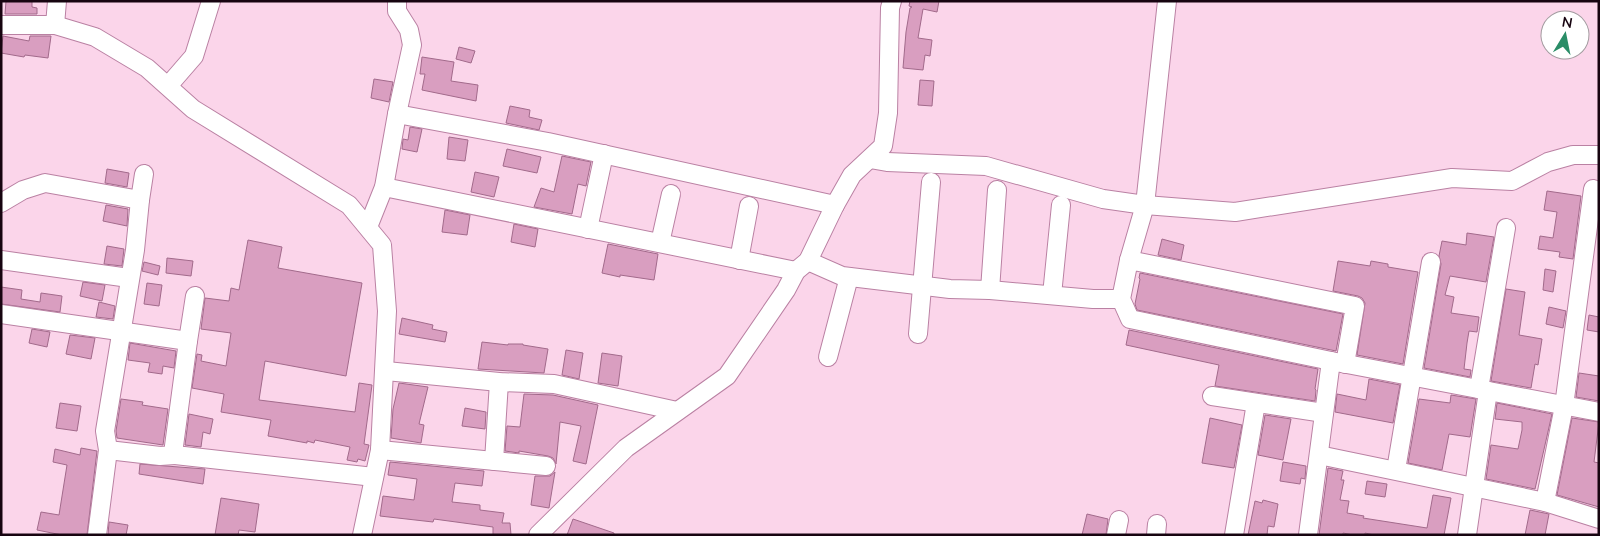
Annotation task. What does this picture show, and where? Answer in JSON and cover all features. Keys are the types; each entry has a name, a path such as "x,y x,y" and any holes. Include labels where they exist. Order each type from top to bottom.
{"street":[{"path":"55,25 57,1"},
{"path":"168,86 194,56 211,1"},
{"path":"368,227 384,187 412,45 409,30 397,11 397,1"},
{"path":"538,535 626,448 727,376 802,266 852,174 883,146 888,113 890,8 892,1"},
{"path":"1167,1 1145,205 1120,300 1130,318 1338,362 1599,412"},
{"path":"1,25 55,25 95,37 147,68 193,110 349,206 382,244 388,311 386,372 380,450 362,535"},
{"path":"397,114 604,154 835,205"},
{"path":"588,228 604,154"},
{"path":"870,158 887,162 986,166 1103,199 1145,205 1235,212 1452,178 1512,181 1548,162 1573,155 1599,155"},
{"path":"96,535 108,450 105,431 120,330 135,250 144,174"},
{"path":"918,334 931,182"},
{"path":"1,203 23,190 44,183 140,200"},
{"path":"384,187 740,260 802,266 842,276 950,289 990,290 1120,300"},
{"path":"1545,502 1564,406 1593,189"},
{"path":"990,290 997,190"},
{"path":"660,243 671,194"},
{"path":"1052,295 1061,205"},
{"path":"740,260 749,206"},
{"path":"1467,535 1474,486 1483,390 1506,228"},
{"path":"1,260 129,278"},
{"path":"1129,260 1355,306 1324,413 1308,535"},
{"path":"1396,470 1432,262"},
{"path":"828,356 849,277"},
{"path":"175,455 174,446 195,296"},
{"path":"1,314 188,341"},
{"path":"386,372 499,382 554,384 678,411"},
{"path":"494,461 499,382"},
{"path":"1212,396 1324,413"},
{"path":"1234,535 1256,403"},
{"path":"108,450 160,456 175,455 374,477"},
{"path":"380,450 546,466"},
{"path":"1319,455 1545,502 1599,519"}],"building":[{"path":"6,1 32,1 32,7 37,8 37,14 5,14"},
{"path":"910,1 939,1 937,12 923,9 918,38 932,40 930,56 925,55 923,70 903,68 906,32 910,8 912,7 909,6"},
{"path":"3,36 29,41 30,36 51,36 48,58 25,55 24,57 1,53"},
{"path":"459,47 475,51 471,63 456,59"},
{"path":"422,57 454,62 451,81 478,85 476,101 422,90 425,74 420,74"},
{"path":"374,79 393,82 389,102 371,98"},
{"path":"920,80 934,81 932,106 918,105"},
{"path":"510,106 530,110 529,117 542,120 539,130 506,123"},
{"path":"410,127 422,129 417,152 402,149 403,139 408,140"},
{"path":"449,137 468,140 465,161 447,159"},
{"path":"507,149 541,157 537,173 503,166"},
{"path":"562,156 591,162 586,186 578,184 572,214 534,207 541,188 554,192"},
{"path":"107,169 129,173 127,187 105,183"},
{"path":"475,172 499,177 494,197 471,192"},
{"path":"1547,191 1581,196 1573,259 1559,257 1560,252 1538,249 1540,236 1553,238 1557,212 1544,210"},
{"path":"106,205 128,209 127,226 103,221"},
{"path":"445,210 470,215 467,235 442,232"},
{"path":"514,224 538,229 535,247 511,242"},
{"path":"1467,233 1494,237 1486,282 1450,276 1445,295 1454,297 1451,313 1479,317 1477,332 1469,331 1467,343 1464,369 1471,370 1470,377 1424,368 1441,264 1439,256 1442,241 1466,245"},
{"path":"1162,239 1184,245 1181,260 1158,255"},
{"path":"248,240 282,247 278,268 362,283 346,376 265,361 259,400 355,412 359,383 372,385 364,444 369,445 365,461 358,459 357,462 347,460 350,447 315,440 314,443 307,441 307,443 268,436 271,420 221,412 224,394 192,388 197,354 202,355 201,361 226,366 231,333 201,329 205,298 229,301 231,288 239,290"},
{"path":"608,244 658,254 654,280 620,275 620,277 602,273"},
{"path":"107,246 124,249 122,266 104,264"},
{"path":"167,258 193,261 191,276 166,273"},
{"path":"1338,261 1370,266 1371,261 1388,264 1388,267 1418,272 1403,364 1357,355 1365,303 1358,296 1333,291"},
{"path":"144,262 160,266 158,275 142,271"},
{"path":"1545,269 1556,271 1553,292 1543,290"},
{"path":"1140,273 1343,314 1336,351 1137,310 1135,304"},
{"path":"83,282 105,285 102,301 80,296"},
{"path":"147,283 162,285 159,306 144,304"},
{"path":"1,287 22,290 21,299 40,302 41,293 62,296 60,312 1,304"},
{"path":"1506,289 1525,292 1519,335 1542,339 1538,365 1535,364 1531,388 1491,381"},
{"path":"99,302 115,306 113,319 96,317"},
{"path":"1549,307 1566,311 1563,328 1546,324"},
{"path":"1589,315 1599,317 1599,332 1587,330"},
{"path":"402,318 433,325 432,329 447,332 445,342 399,334"},
{"path":"32,329 50,332 47,347 29,343"},
{"path":"1129,330 1318,369 1315,401 1215,386 1219,365 1126,345"},
{"path":"70,335 95,338 91,359 66,354"},
{"path":"482,342 508,345 523,344 548,349 544,373 478,369"},
{"path":"130,343 176,351 174,368 163,366 162,374 148,372 150,363 128,360"},
{"path":"566,350 583,353 579,379 562,375"},
{"path":"602,353 622,356 618,386 598,383"},
{"path":"1579,373 1599,376 1599,401 1576,397"},
{"path":"1369,379 1400,385 1393,423 1335,412 1337,394 1366,400"},
{"path":"399,383 428,387 419,424 424,425 421,443 391,438 393,409"},
{"path":"524,394 553,395 598,405 586,464 573,461 581,426 560,422 556,464 553,458 548,456 519,451 519,453 505,451 507,426 520,427"},
{"path":"1451,395 1476,399 1470,437 1449,434 1442,470 1408,463 1419,399 1450,403"},
{"path":"121,399 143,402 142,405 168,409 163,445 117,438 116,431"},
{"path":"60,403 81,406 77,431 56,428"},
{"path":"1497,403 1552,414 1535,489 1486,479 1491,445 1518,449 1522,430 1522,422 1495,419"},
{"path":"465,408 486,412 485,429 462,426"},
{"path":"189,414 213,419 210,434 203,432 201,447 185,445"},
{"path":"1265,415 1291,419 1283,460 1258,455"},
{"path":"1210,418 1242,425 1234,468 1202,463"},
{"path":"1572,418 1599,422 1594,462 1599,463 1599,507 1557,495"},
{"path":"81,448 97,451 87,535 62,535 37,530 41,512 59,515 67,465 53,462 55,449 80,455"},
{"path":"390,462 484,471 482,486 455,483 452,502 480,505 480,510 504,513 502,523 510,523 511,535 493,535 493,527 434,519 433,522 380,516 383,496 414,500 417,479 388,475"},
{"path":"1283,462 1306,466 1305,479 1301,478 1300,484 1280,481"},
{"path":"140,464 205,469 203,484 139,474"},
{"path":"1328,468 1343,471 1341,480 1344,480 1340,500 1349,501 1347,513 1364,516 1363,518 1427,528 1433,495 1451,498 1444,535 1374,535 1365,533 1365,535 1353,535 1343,533 1343,535 1319,535"},
{"path":"555,472 549,508 531,505 535,476 550,476"},
{"path":"1367,481 1387,484 1385,497 1365,494"},
{"path":"221,498 259,504 255,532 239,530 238,535 215,535"},
{"path":"1263,500 1278,504 1274,527 1268,526 1267,535 1248,535 1255,501 1262,503"},
{"path":"1530,510 1549,514 1545,535 1525,535"},
{"path":"1087,514 1108,519 1106,535 1082,535"},
{"path":"573,519 614,533 614,535 567,535"},
{"path":"109,522 128,525 126,535 108,535"}]}
